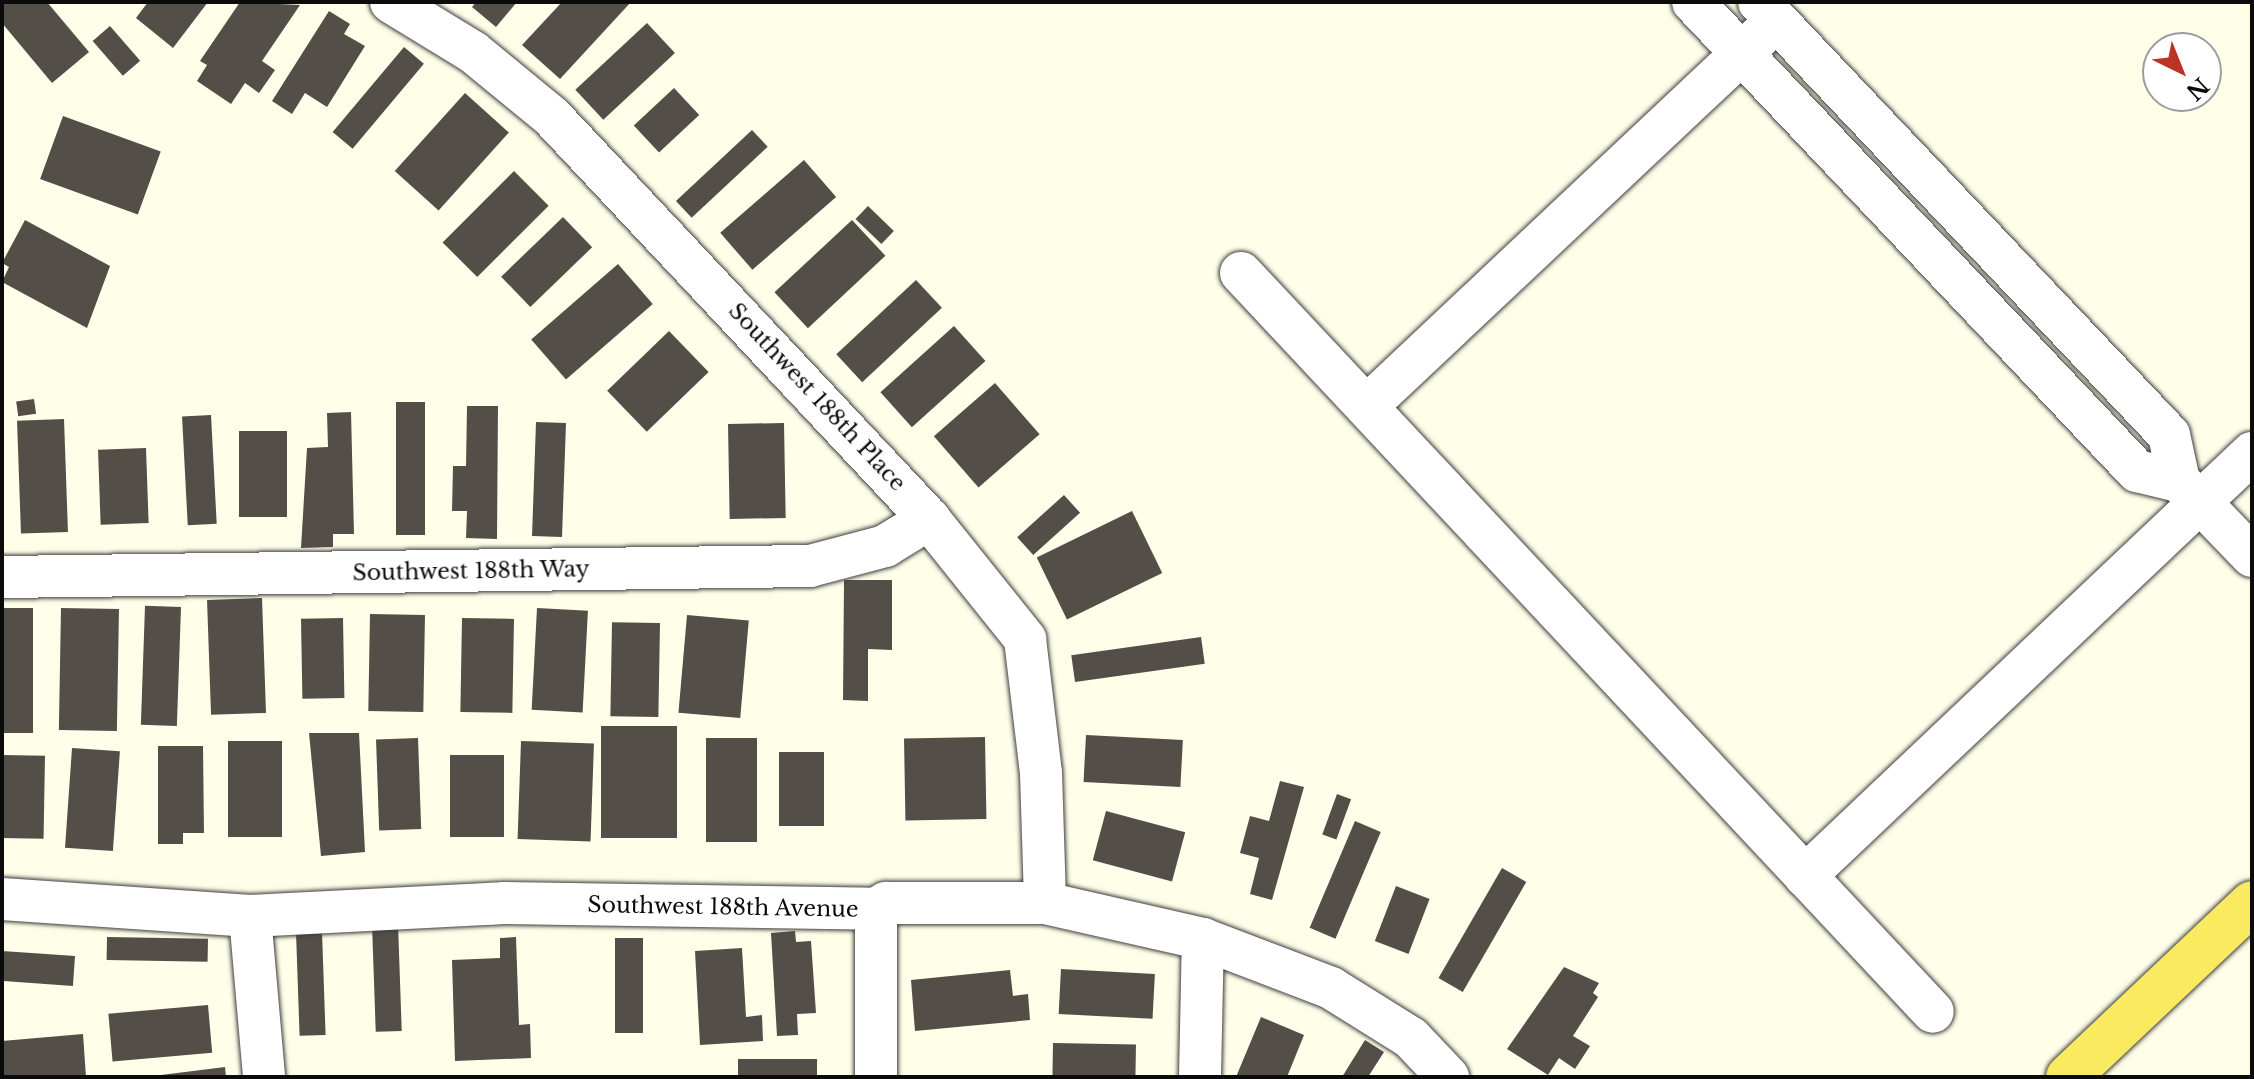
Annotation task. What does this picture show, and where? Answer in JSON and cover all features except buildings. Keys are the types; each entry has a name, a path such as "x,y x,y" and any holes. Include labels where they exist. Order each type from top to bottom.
{"main road":[{"path":"2068,1077 2252,903"}],"street":[{"name":"Southwest 188th Place","path":"391,2 473,52 551,116 929,519 1025,639 1041,773 1045,903"},
{"path":"1693,2 2137,471 2190,491"},
{"path":"1367,406 1741,54 1777,8 2169,435 2190,491 2252,556"},
{"path":"1241,273 1933,1012"},
{"path":"1805,876 2190,491 2252,453"},
{"name":"Southwest 188th Way","path":"2,577 810,566 885,546 929,519"},
{"name":"Southwest 188th Avenue","path":"2,899 250,916 504,903 876,909 886,903 1045,903 1203,939 1331,988 1411,1038 1448,1077"},
{"path":"876,909 876,1077"},
{"path":"250,916 264,1077"},
{"path":"1200,1077 1203,939"}]}
